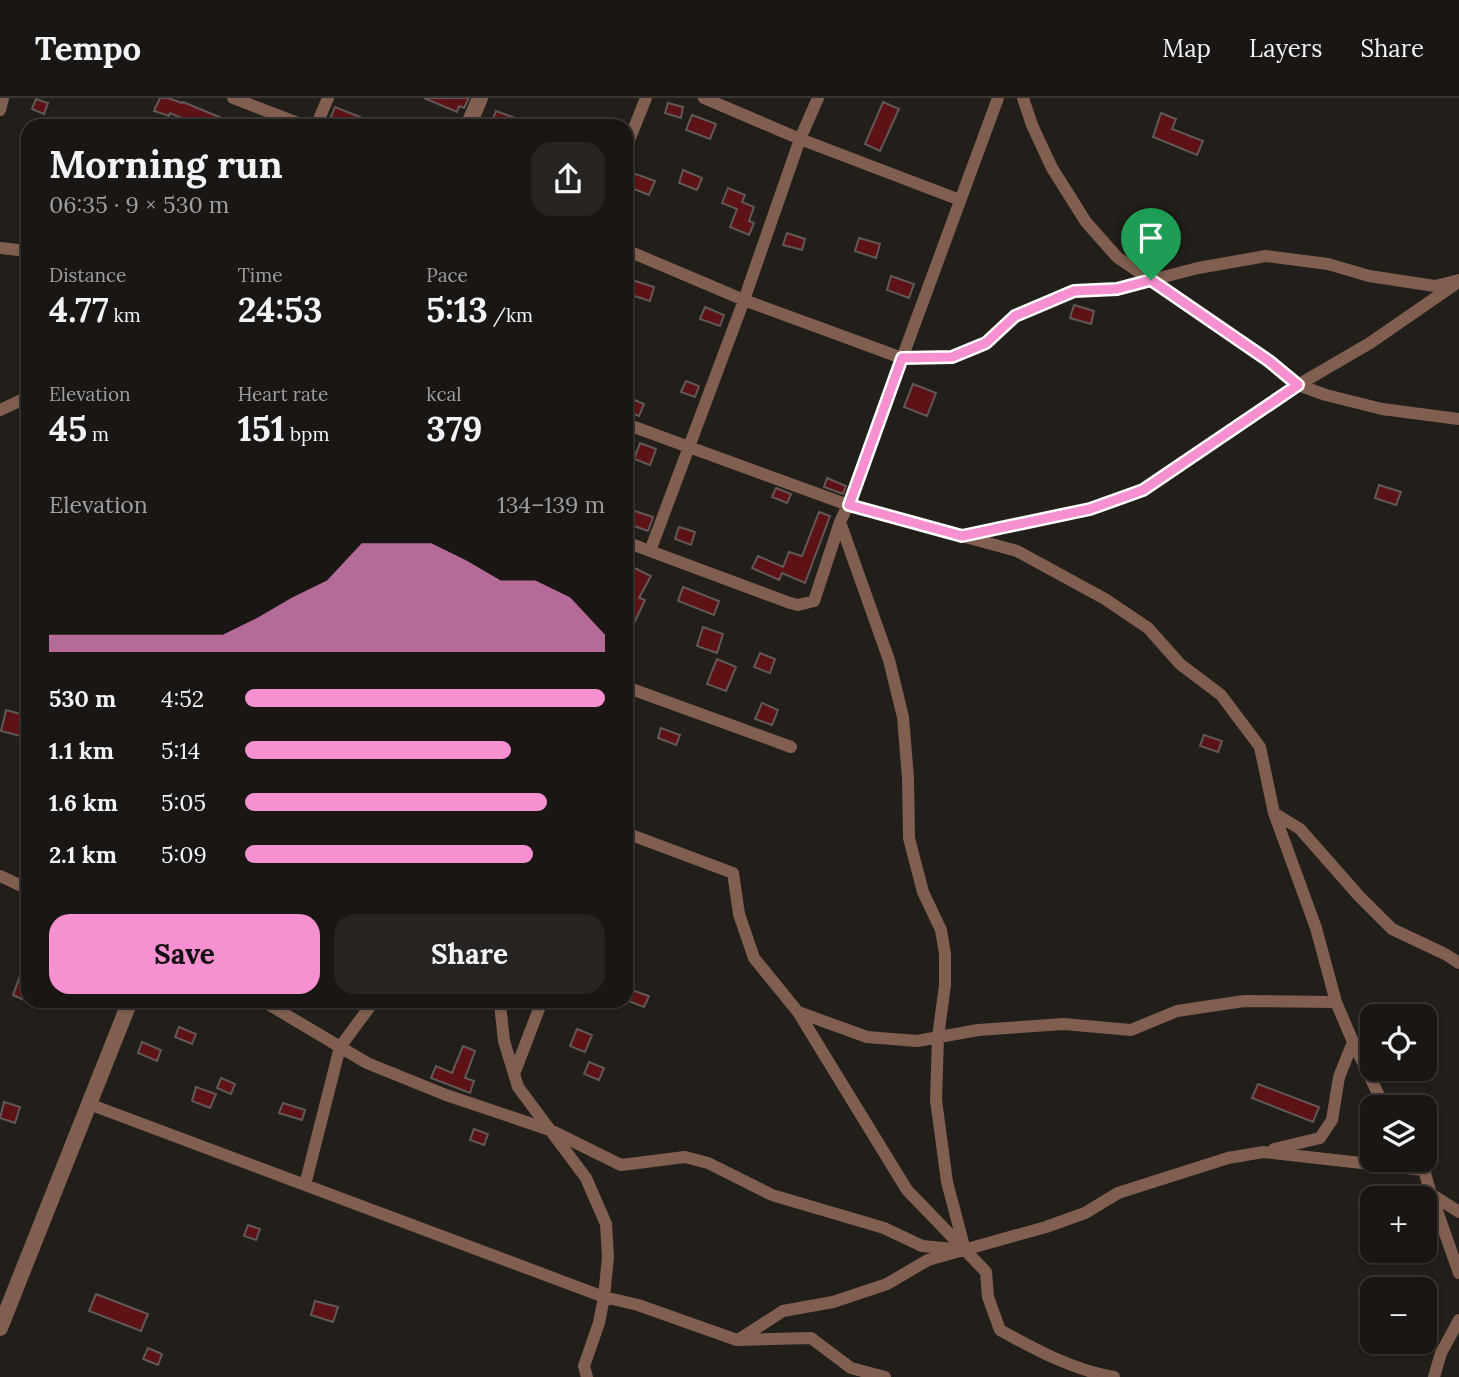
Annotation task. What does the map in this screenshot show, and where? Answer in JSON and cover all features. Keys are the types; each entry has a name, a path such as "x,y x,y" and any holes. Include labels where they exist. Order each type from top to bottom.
{"street":[{"path":"0,110 4,98"},
{"path":"233,98 288,119"},
{"path":"319,119 328,98"},
{"path":"471,119 480,98"},
{"path":"633,130 646,98"},
{"path":"704,98 800,139 960,200"},
{"path":"650,551 744,300 800,139 818,98"},
{"path":"633,545 798,605 814,601 840,522 849,505 998,98"},
{"path":"1023,98 1052,168 1086,222 1117,257 1269,361 1298,385 1382,409 1459,419"},
{"path":"0,248 21,250"},
{"path":"633,253 744,300 902,358 952,357 986,343 1015,316 1074,291 1117,289 1198,268 1266,256 1328,264 1369,276 1435,286 1459,281"},
{"path":"962,536 1090,509 1143,490 1298,385 1370,343 1459,281"},
{"path":"0,410 21,400"},
{"path":"633,426 849,505 1017,551 1105,599 1148,628 1180,664 1221,695 1260,747 1274,813 1316,928 1336,1002 1379,1095"},
{"path":"840,522 888,660 903,717 909,838 923,892 941,930 945,954 945,985 938,1037 936,1100 947,1182 965,1250"},
{"path":"633,690 791,747"},
{"path":"1274,813 1300,830 1392,929 1459,963"},
{"path":"633,836 733,873 739,914 754,958 798,1012 907,1190 986,1272 988,1297 1000,1330 1038,1352 1095,1374 1114,1377"},
{"path":"0,876 21,886"},
{"path":"798,1012 867,1037 917,1041 978,1030 1064,1024 1132,1030 1177,1011 1244,1001 1336,1002"},
{"path":"0,1328 127,1008"},
{"path":"275,1008 367,1063 446,1095 550,1130 621,1165 685,1157 708,1163 772,1195 884,1228 922,1246 965,1250"},
{"path":"304,1185 340,1047 369,1008"},
{"path":"500,1008 504,1041 518,1087 586,1178 606,1224 608,1257 604,1297 599,1323 584,1366 587,1377"},
{"path":"514,1074 539,1008"},
{"path":"737,1340 783,1311 833,1303 887,1284 928,1260 1008,1239 1085,1213 1118,1193 1228,1158 1320,1138 1332,1120 1339,1077 1353,1042"},
{"path":"89,1104 604,1297 638,1305 737,1340 811,1338 850,1368 885,1377"},
{"path":"1263,1152 1360,1160"},
{"path":"1437,1198 1459,1212"},
{"path":"1437,1211 1459,1273"},
{"path":"1434,1377 1441,1353 1459,1320"}],"building":[{"path":"160,98 168,98 224,119 184,119 170,113 169,116 154,111"},
{"path":"424,98 469,98 464,108 459,106 457,112"},
{"path":"36,99 48,103 44,114 32,109"},
{"path":"883,102 899,109 880,151 865,144"},
{"path":"668,103 683,107 681,118 665,113"},
{"path":"335,107 365,119 336,119 331,117"},
{"path":"496,111 518,119 493,119"},
{"path":"1161,113 1176,119 1172,129 1203,141 1197,155 1153,137"},
{"path":"692,115 716,124 710,139 686,130"},
{"path":"683,170 702,178 697,190 679,183"},
{"path":"633,173 655,181 649,195 633,189"},
{"path":"728,188 745,195 742,202 754,207 749,221 754,223 749,235 730,227 737,209 722,203"},
{"path":"787,233 805,239 802,250 783,245"},
{"path":"859,238 880,244 876,258 855,251"},
{"path":"891,276 914,284 909,298 887,290"},
{"path":"633,280 654,287 650,301 633,296"},
{"path":"1074,305 1094,311 1091,324 1070,318"},
{"path":"705,307 724,315 720,326 700,319"},
{"path":"686,381 699,386 695,397 681,392"},
{"path":"913,384 936,393 927,416 904,407"},
{"path":"633,399 644,404 639,416 633,414"},
{"path":"640,443 656,449 650,465 634,459"},
{"path":"827,478 846,486 843,494 824,487"},
{"path":"1379,485 1401,492 1396,505 1375,498"},
{"path":"776,488 791,494 787,503 772,497"},
{"path":"633,510 653,517 648,531 633,526"},
{"path":"819,512 830,516 805,583 782,573 779,580 752,568 758,556 783,567 789,552 802,556"},
{"path":"679,527 695,532 691,545 675,539"},
{"path":"633,567 651,576 639,598 645,600 633,625"},
{"path":"683,587 719,601 714,615 678,601"},
{"path":"703,627 723,634 717,653 697,646"},
{"path":"760,653 775,659 770,673 754,667"},
{"path":"717,659 736,667 726,691 707,684"},
{"path":"762,703 778,710 772,725 755,719"},
{"path":"6,710 21,714 21,736 1,731"},
{"path":"661,728 680,735 676,745 658,738"},
{"path":"1204,735 1222,741 1218,752 1200,746"},
{"path":"21,973 21,999 13,995"},
{"path":"633,990 649,996 644,1007 633,1003"},
{"path":"179,1027 196,1034 192,1044 175,1037"},
{"path":"577,1029 592,1035 585,1052 570,1046"},
{"path":"142,1042 161,1050 157,1061 138,1053"},
{"path":"463,1046 475,1051 465,1078 474,1081 470,1093 431,1078 436,1066 452,1073"},
{"path":"589,1062 604,1068 599,1080 584,1074"},
{"path":"221,1078 235,1084 231,1094 217,1088"},
{"path":"1258,1084 1319,1107 1313,1122 1252,1098"},
{"path":"196,1087 216,1094 210,1108 192,1101"},
{"path":"4,1102 20,1107 15,1123 0,1118"},
{"path":"283,1103 305,1110 302,1120 279,1113"},
{"path":"474,1129 488,1134 484,1145 470,1140"},
{"path":"248,1225 260,1229 256,1240 244,1236"},
{"path":"96,1294 148,1314 141,1331 89,1311"},
{"path":"315,1301 338,1307 333,1322 311,1315"},
{"path":"148,1348 162,1354 158,1365 143,1359"}],"route":[{"path":"1151,280 1269,361 1298,385 1143,490 1090,509 962,536 849,505 902,358 952,357 986,343 1015,316 1074,291 1117,289 1151,280"}]}
